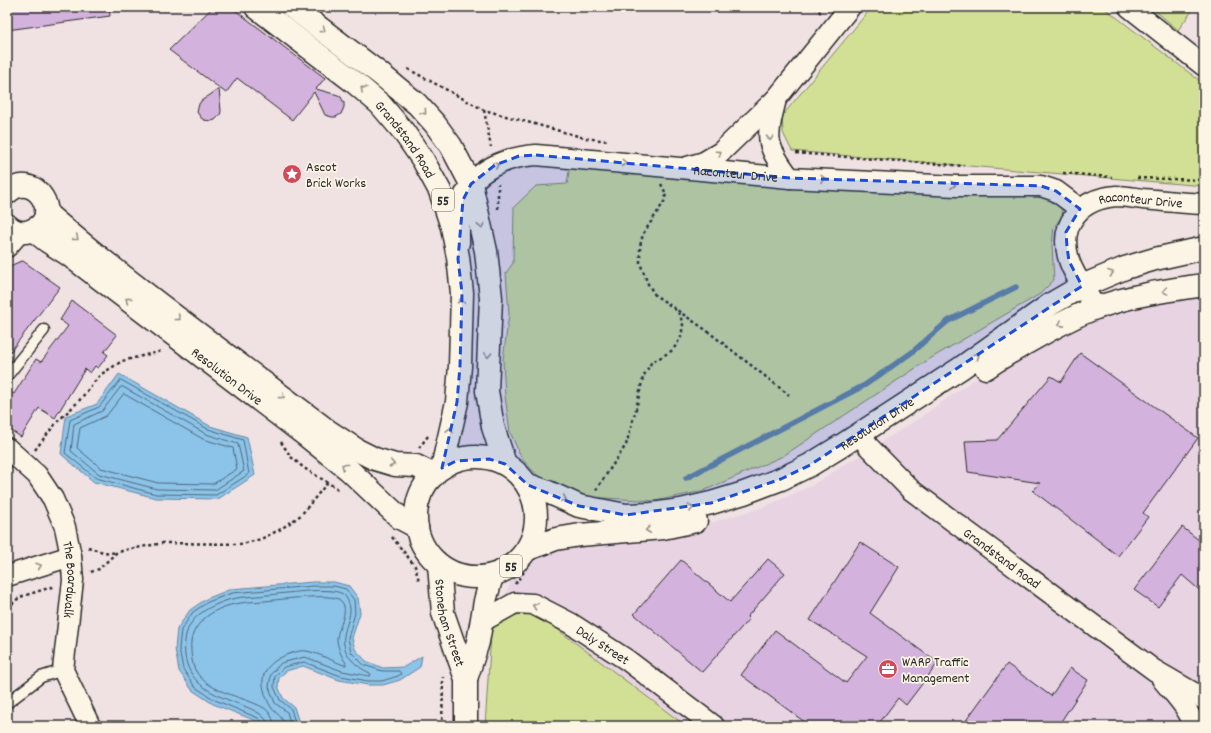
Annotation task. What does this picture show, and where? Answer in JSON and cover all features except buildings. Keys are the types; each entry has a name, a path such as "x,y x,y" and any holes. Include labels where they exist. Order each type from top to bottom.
{"main road":[{"name":"Grandstand Road","path":"256,7 354,82 380,104 403,130 423,160 440,191 452,227 462,293 460,366 457,402 438,471"},
{"name":"Grandstand Road","path":"292,7 380,73 418,104 451,146 471,184 486,251 491,298 487,391 493,427 505,464"},
{"path":"9,188 28,186 34,188 40,193 46,206 44,220 40,226 17,233"},
{"name":"Resolution Drive","path":"46,213 151,298 328,431 357,450 375,459 394,465 416,466 438,471"},
{"name":"Resolution Drive","path":"17,233 47,241 87,268 298,430 348,470 400,518 416,527"},
{"name":"Resolution Drive","path":"528,558 556,539 580,535 663,528 720,516 754,505 806,483 967,363 1051,304 1082,286 1114,272 1155,259 1204,248"},
{"name":"Resolution Drive","path":"528,485 580,506 626,515 652,514 681,510 711,503 781,479 864,440 1009,352 1066,321 1096,308 1134,297 1204,285"},
{"name":"55","path":"473,457 489,459 505,464 518,473 528,485 534,499 537,516 535,533 528,558 518,561 506,570 492,576 473,578 455,574 439,565 428,554 416,527 416,513 419,499 425,486 438,471 456,461 473,457"},
{"name":"Stoneham Street","path":"439,565 443,614 466,679"},
{"name":"Stoneham Street","path":"466,726 466,679 478,642 486,595 492,576"}],"street":[{"path":"683,168 704,162 721,152 776,99 850,7"},
{"path":"1129,7 1204,66"},
{"path":"776,99 770,123 770,142 777,160 790,178"},
{"name":"Raconteur Drive","path":"458,259 460,220 463,200 471,184 495,165 519,156 536,155 790,178 957,186 1041,186 1056,191 1080,209"},
{"name":"Raconteur Drive","path":"1096,308 1069,261 1066,232 1070,221 1080,209 1097,200 1117,196 1204,204"},
{"name":"Grandstand Road","path":"864,440 911,490 1154,670 1204,699"},
{"name":"The Boardwalk","path":"7,448 37,475 53,499 65,527 73,580 63,670"},
{"path":"7,576 69,547"},
{"name":"Daly Street","path":"481,622 515,603 533,604 570,623 627,660 714,726"},
{"path":"63,670 90,726"},
{"name":"Grandstand Road","path":"1154,670 1179,701 1192,720 1194,726"}],"lane":[{"path":"7,376 44,330"},
{"path":"7,703 41,677 63,670"}],"path":[{"path":"402,65 484,110 585,138 609,141"},
{"path":"484,110 499,187 498,216"},
{"path":"795,153 970,166"},
{"path":"653,165 652,174 658,179 666,194 664,202 643,234 640,246 640,263 648,284 655,295 706,330 789,395"},
{"path":"1057,173 1112,177"},
{"path":"1136,178 1204,180"},
{"path":"593,495 626,445 636,410 643,377 651,363 673,350 681,337 683,325 680,315 673,307"},
{"path":"27,465 40,442 57,422 78,402 100,375 122,361 169,350"},
{"path":"7,608 20,597 73,580 99,569 116,553 125,550 163,543 242,544 261,539 281,529 301,515 328,482 340,490"},
{"path":"388,531 415,566 419,581"},
{"path":"69,547 90,548 116,553"},
{"path":"512,587 524,570 528,558"},
{"path":"442,671 442,726"}],"highlighted area":[{"path":"536,155 790,178 1041,186 1056,191 1080,209 1066,232 1069,261 1082,286 810,465 781,479 711,503 626,515 579,506 528,485 505,464 489,459 456,461 442,468 457,402 460,366 462,293 458,259 463,200 471,184 495,165 519,156"}],"shaded area":[{"path":"1204,293 1204,726 488,726 496,620 511,581 534,554 563,543 642,537 714,522 764,507 811,486 915,421 975,379 1068,324 1130,306"}],"green space":[{"path":"872,7 1103,7 1204,84 1204,186 792,151 783,133 782,116"},
{"path":"1151,7 1195,7 1178,30"},
{"path":"571,158 790,178 1049,198 1059,201 1063,215 1054,227 1052,245 1054,280 1040,294 928,360 783,456 703,491 655,501 588,497 563,488 537,475 522,459 510,432 505,396 503,360 509,314 506,273 513,263 514,207 536,186 567,184"},
{"path":"527,613 537,614 686,726 485,726 491,633 501,620 510,616"}],"water":[{"path":"119,374 210,426 247,437 255,475 218,499 156,498 94,482 61,454 66,416 97,404"},
{"path":"313,582 334,582 349,586 358,598 360,613 352,638 355,649 366,661 383,668 404,667 422,656 420,667 400,680 383,685 368,685 339,680 303,666 286,671 279,678 278,686 283,698 294,707 300,726 260,726 256,721 213,704 192,690 179,671 175,649 177,629 190,610 206,599 231,589"}],"waterway":[{"path":"686,478 865,385 911,353 948,321 1016,287"}],"place":[{"name":"Ascot Brick Works","path":"292,174"},
{"name":"WARP Traffic Management","path":"888,669"}]}
